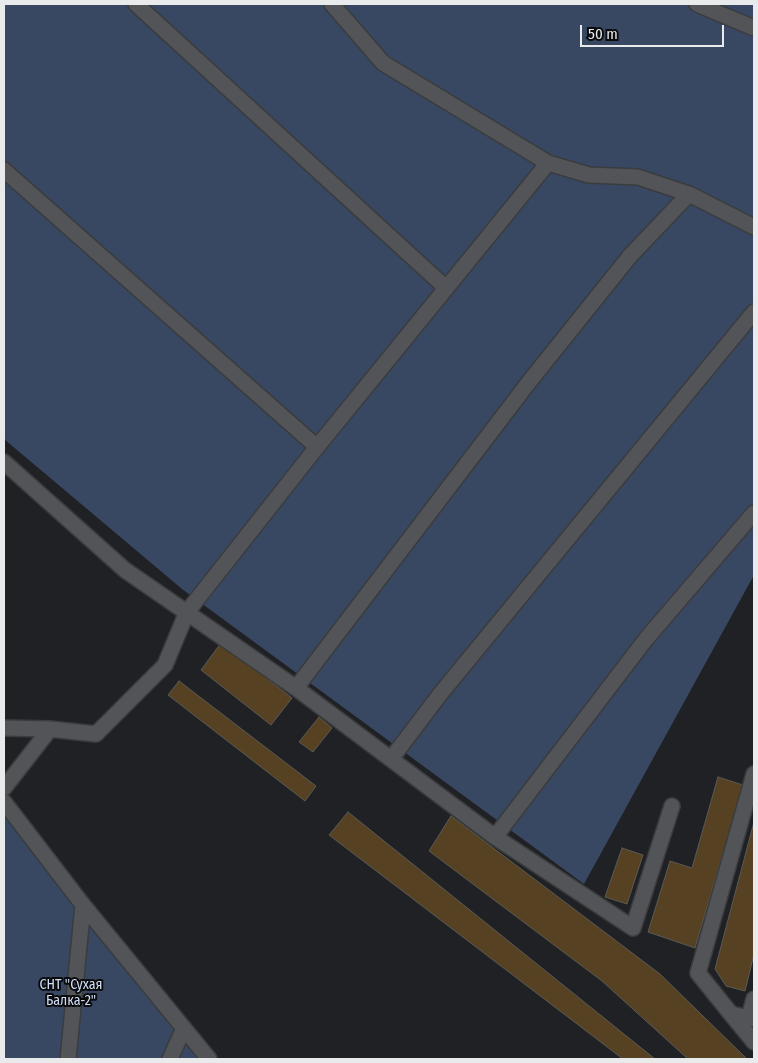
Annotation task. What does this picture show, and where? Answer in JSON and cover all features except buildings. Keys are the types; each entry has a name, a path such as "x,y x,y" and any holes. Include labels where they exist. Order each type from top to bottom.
{"lane":[{"path":"136,4 446,288"},
{"path":"332,4 384,62 548,163 588,175 638,177 689,194 754,227"},
{"path":"697,4 754,28"},
{"path":"4,728 50,729 96,734 165,665 187,612 317,447 548,163"},
{"path":"4,170 317,447"},
{"path":"296,688 529,382 630,256 689,194"},
{"path":"391,759 447,685 754,312"},
{"path":"4,462 125,570 296,688 495,836 632,928 672,806"},
{"path":"495,836 646,639 754,513"},
{"path":"4,788 50,729"},
{"path":"754,774 698,973 754,1042"},
{"path":"4,802 83,905 209,1059"},
{"path":"68,1059 83,905"},
{"path":"731,1014 752,1018 754,999"},
{"path":"170,1059 184,1028"}],"green space":[{"path":"4,4 754,4 754,575 584,884 182,589 4,439"},
{"name":"СНТ \"Сухая Балка-2\"","path":"4,802 209,1059 4,1059"}]}
